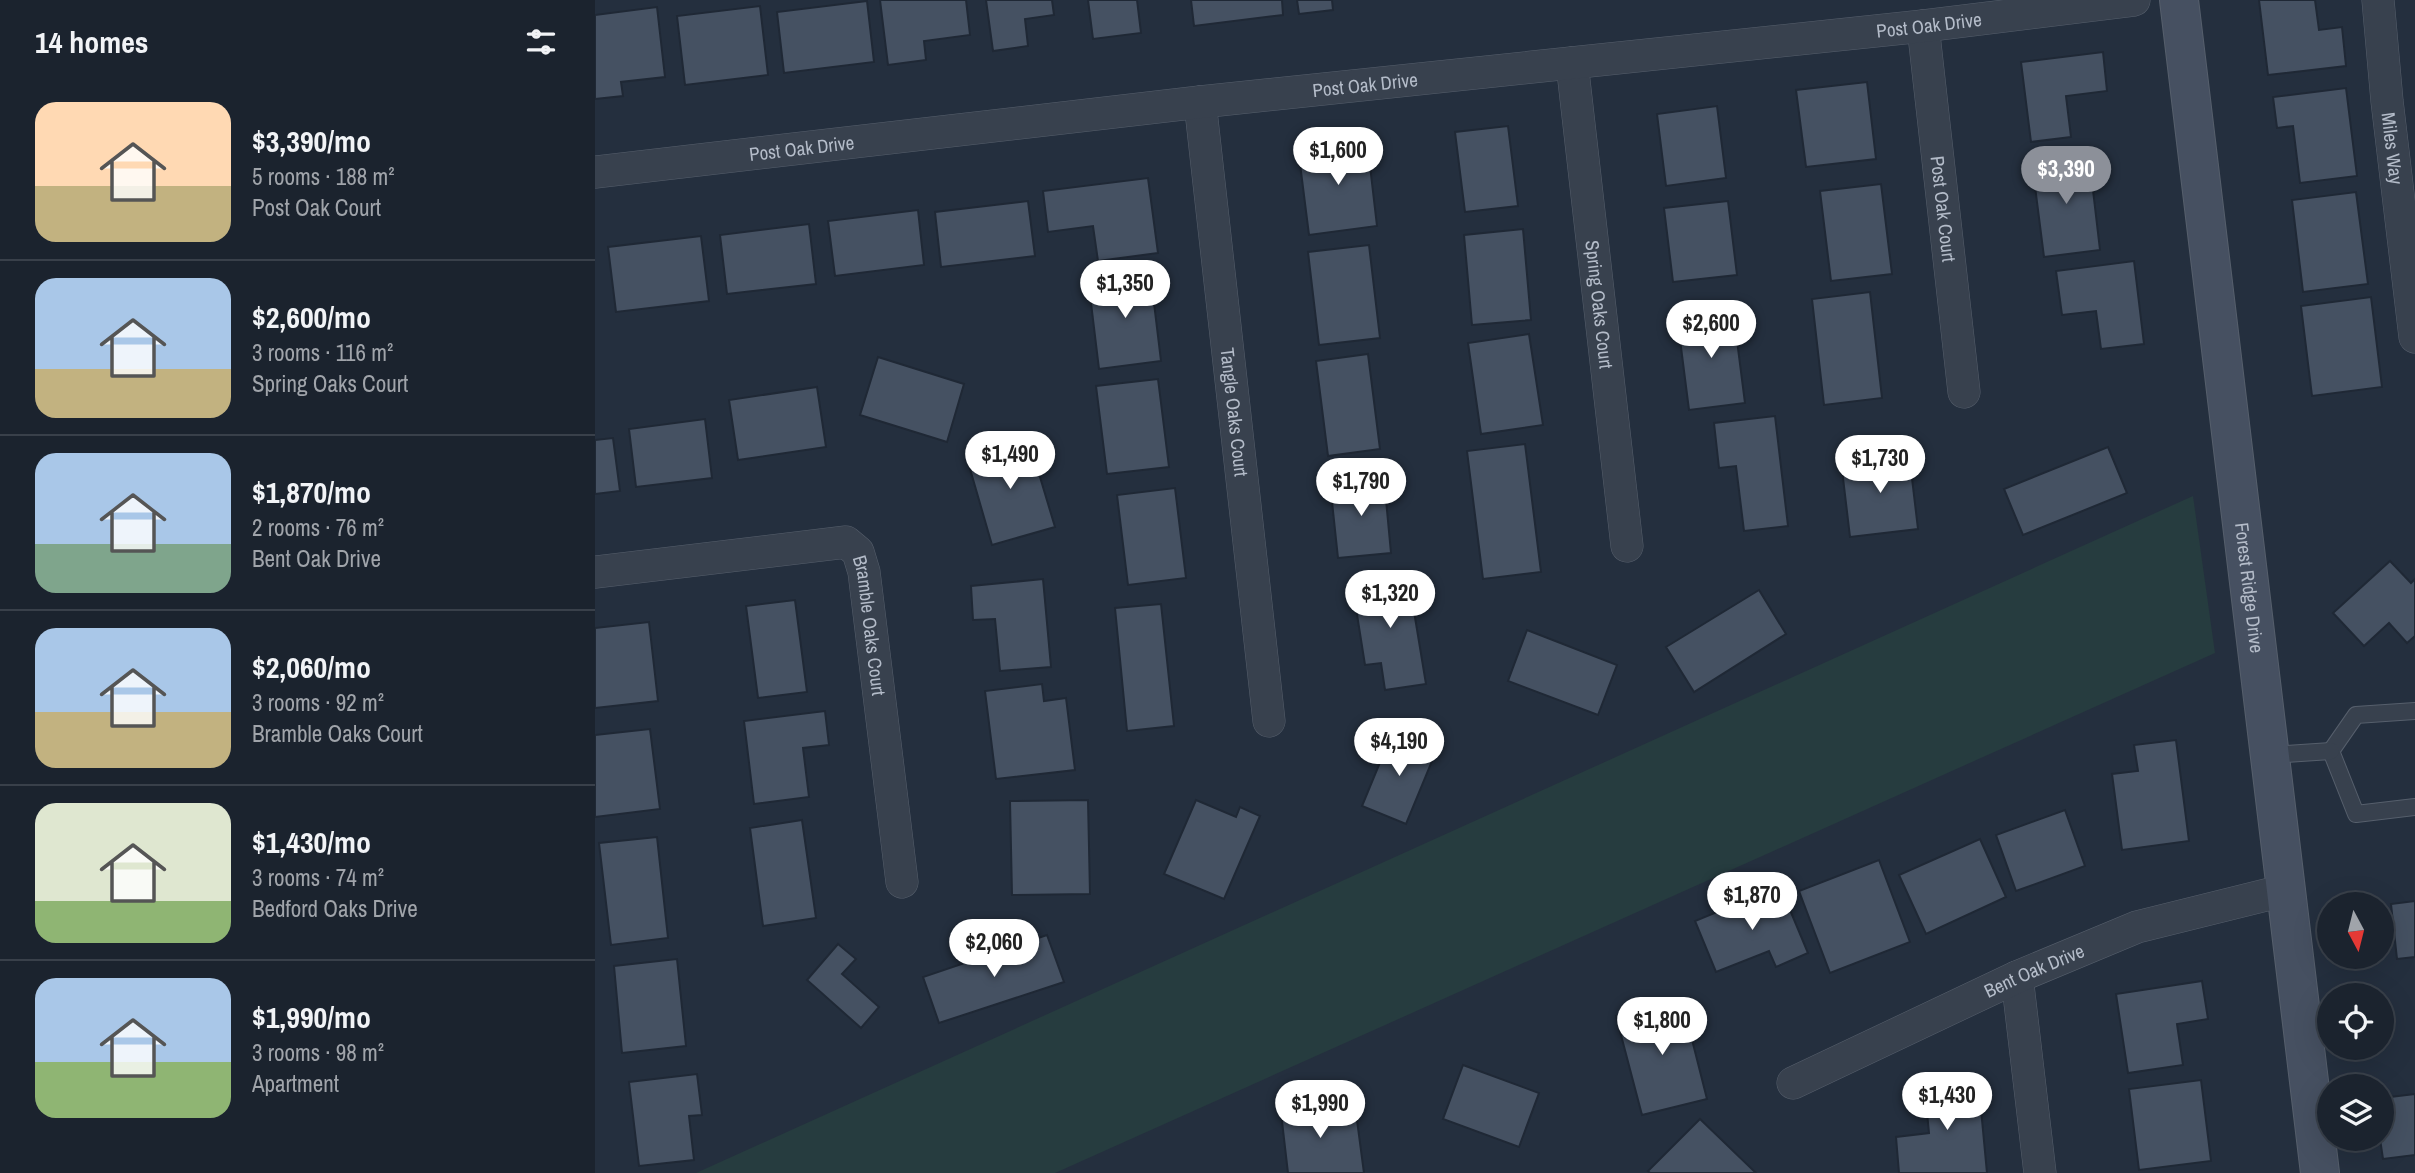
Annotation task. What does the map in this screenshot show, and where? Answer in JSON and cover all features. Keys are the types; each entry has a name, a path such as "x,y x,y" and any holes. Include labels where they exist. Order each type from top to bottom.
{"main road":[{"name":"Forest Ridge Drive","path":"2179,0 2321,1173"}],"street":[{"name":"Post Oak Drive","path":"595,172 1200,102 1923,26 2134,0"},
{"name":"Miles Way","path":"2378,0 2415,337"},
{"name":"Post Oak Court","path":"1923,26 1964,392"},
{"name":"Spring Oaks Court","path":"1572,63 1627,546"},
{"name":"Tangle Oaks Court","path":"1200,102 1269,721"},
{"name":"Bramble Oaks Court","path":"595,572 846,542 858,552 864,572 902,882"},
{"name":"Bent Oak Drive","path":"1793,1083 2017,977 2137,927 2287,890"},
{"path":"2017,977 2040,1173"}],"lane":[{"path":"2330,751 2355,715 2415,710"},
{"path":"2270,755 2330,751"},
{"path":"2330,751 2356,814 2415,807"}],"green space":[{"path":"2193,496 2215,653 1055,1173 696,1173"}],"building":[{"path":"880,0 966,0 970,35 924,41 926,60 888,65"},
{"path":"986,0 1052,0 1054,15 1025,19 1028,46 993,51"},
{"path":"1088,0 1137,0 1141,33 1093,39"},
{"path":"1191,0 1282,0 1283,15 1194,26"},
{"path":"1297,0 1332,0 1333,10 1299,14"},
{"path":"2259,0 2315,0 2319,30 2342,27 2346,66 2268,75"},
{"path":"867,1 874,62 784,73 777,12"},
{"path":"760,6 768,75 685,85 677,16"},
{"path":"657,7 665,77 621,82 623,96 595,99 595,15"},
{"path":"2103,52 2107,91 2066,96 2071,137 2031,142 2021,62"},
{"path":"1867,82 1876,159 1806,167 1796,90"},
{"path":"2346,88 2357,176 2300,183 2293,126 2277,128 2273,97"},
{"path":"1717,106 1726,178 1666,186 1657,114"},
{"path":"1508,126 1518,206 1465,212 1455,132"},
{"path":"1367,140 1377,226 1309,235 1298,148"},
{"path":"2089,156 2100,250 2044,257 2032,163"},
{"path":"1148,178 1158,253 1098,261 1093,226 1048,232 1043,191"},
{"path":"1881,184 1892,274 1831,281 1820,191"},
{"path":"2356,192 2368,284 2303,292 2292,200"},
{"path":"1028,201 1035,256 941,267 935,212"},
{"path":"1728,201 1737,275 1673,282 1664,208"},
{"path":"918,210 924,265 835,276 828,221"},
{"path":"809,224 816,284 727,294 720,235"},
{"path":"1523,229 1531,320 1472,325 1464,235"},
{"path":"701,236 709,301 616,312 608,247"},
{"path":"1369,245 1380,338 1319,345 1308,252"},
{"path":"2134,261 2144,344 2101,349 2096,311 2062,315 2056,271"},
{"path":"1150,270 1161,361 1099,369 1088,278"},
{"path":"1870,292 1882,398 1824,405 1812,299"},
{"path":"2371,297 2382,387 2312,396 2301,306"},
{"path":"1733,309 1745,403 1689,410 1677,316"},
{"path":"1529,334 1543,425 1481,434 1468,343"},
{"path":"1368,354 1380,449 1328,456 1316,361"},
{"path":"878,357 964,384 947,442 860,415"},
{"path":"1158,379 1169,467 1107,474 1096,386"},
{"path":"817,387 826,447 738,460 729,400"},
{"path":"1775,416 1788,526 1744,531 1736,466 1719,468 1714,423"},
{"path":"705,419 712,478 636,487 629,429"},
{"path":"1028,437 1055,527 992,545 966,455"},
{"path":"613,438 620,491 595,494 595,440"},
{"path":"1525,444 1541,572 1483,579 1467,451"},
{"path":"2108,447 2127,493 2023,535 2004,489"},
{"path":"1909,453 1918,529 1850,537 1841,461"},
{"path":"1384,478 1391,553 1338,558 1330,483"},
{"path":"1175,488 1186,578 1128,585 1117,495"},
{"path":"2390,561 2411,583 2415,579 2415,636 2407,643 2389,623 2364,646 2333,613"},
{"path":"1408,575 1426,684 1385,690 1381,663 1365,665 1352,583"},
{"path":"1043,579 1051,667 1000,671 995,619 973,620 971,586"},
{"path":"1759,590 1786,634 1694,692 1666,647"},
{"path":"795,600 807,692 758,698 746,606"},
{"path":"1161,604 1174,726 1127,731 1115,608"},
{"path":"649,622 658,701 595,708 595,628"},
{"path":"1527,630 1617,665 1598,715 1508,681"},
{"path":"1042,684 1044,701 1066,698 1075,770 996,779 985,691"},
{"path":"825,711 829,745 803,748 809,797 754,804 744,721"},
{"path":"650,729 660,809 595,817 595,735"},
{"path":"1393,731 1437,749 1406,824 1362,806"},
{"path":"2176,740 2189,841 2122,850 2112,774 2138,771 2134,745"},
{"path":"1088,800 1090,894 1012,895 1010,801"},
{"path":"1196,800 1236,817 1240,807 1260,816 1224,899 1164,874"},
{"path":"2065,810 2085,866 2016,891 1996,835"},
{"path":"802,820 816,918 763,926 750,828"},
{"path":"657,837 668,938 611,945 599,843"},
{"path":"1980,839 2006,897 1926,934 1899,875"},
{"path":"1879,860 1910,942 1830,973 1799,891"},
{"path":"1780,886 1808,953 1776,967 1769,951 1716,972 1695,921"},
{"path":"2415,901 2415,957 2397,959 2394,904"},
{"path":"1047,935 1064,982 939,1023 923,977"},
{"path":"838,944 856,959 842,974 879,1007 861,1028 807,980"},
{"path":"677,959 686,1046 622,1053 614,966"},
{"path":"2202,981 2208,1019 2177,1024 2183,1065 2128,1073 2116,994"},
{"path":"1682,1000 1707,1099 1642,1115 1616,1016"},
{"path":"1463,1065 1539,1093 1519,1147 1443,1119"},
{"path":"697,1074 702,1115 689,1116 694,1160 639,1166 629,1082"},
{"path":"1978,1077 1987,1173 1899,1173 1896,1137 1929,1133 1924,1082"},
{"path":"2201,1080 2211,1161 2139,1170 2129,1089"},
{"path":"2415,1094 2415,1155 2383,1159 2382,1151 2394,1151 2394,1097"},
{"path":"1329,1098 1332,1123 1357,1120 1364,1173 1288,1173 1280,1104"},
{"path":"1700,1119 1756,1173 1650,1173 1648,1171"}]}
